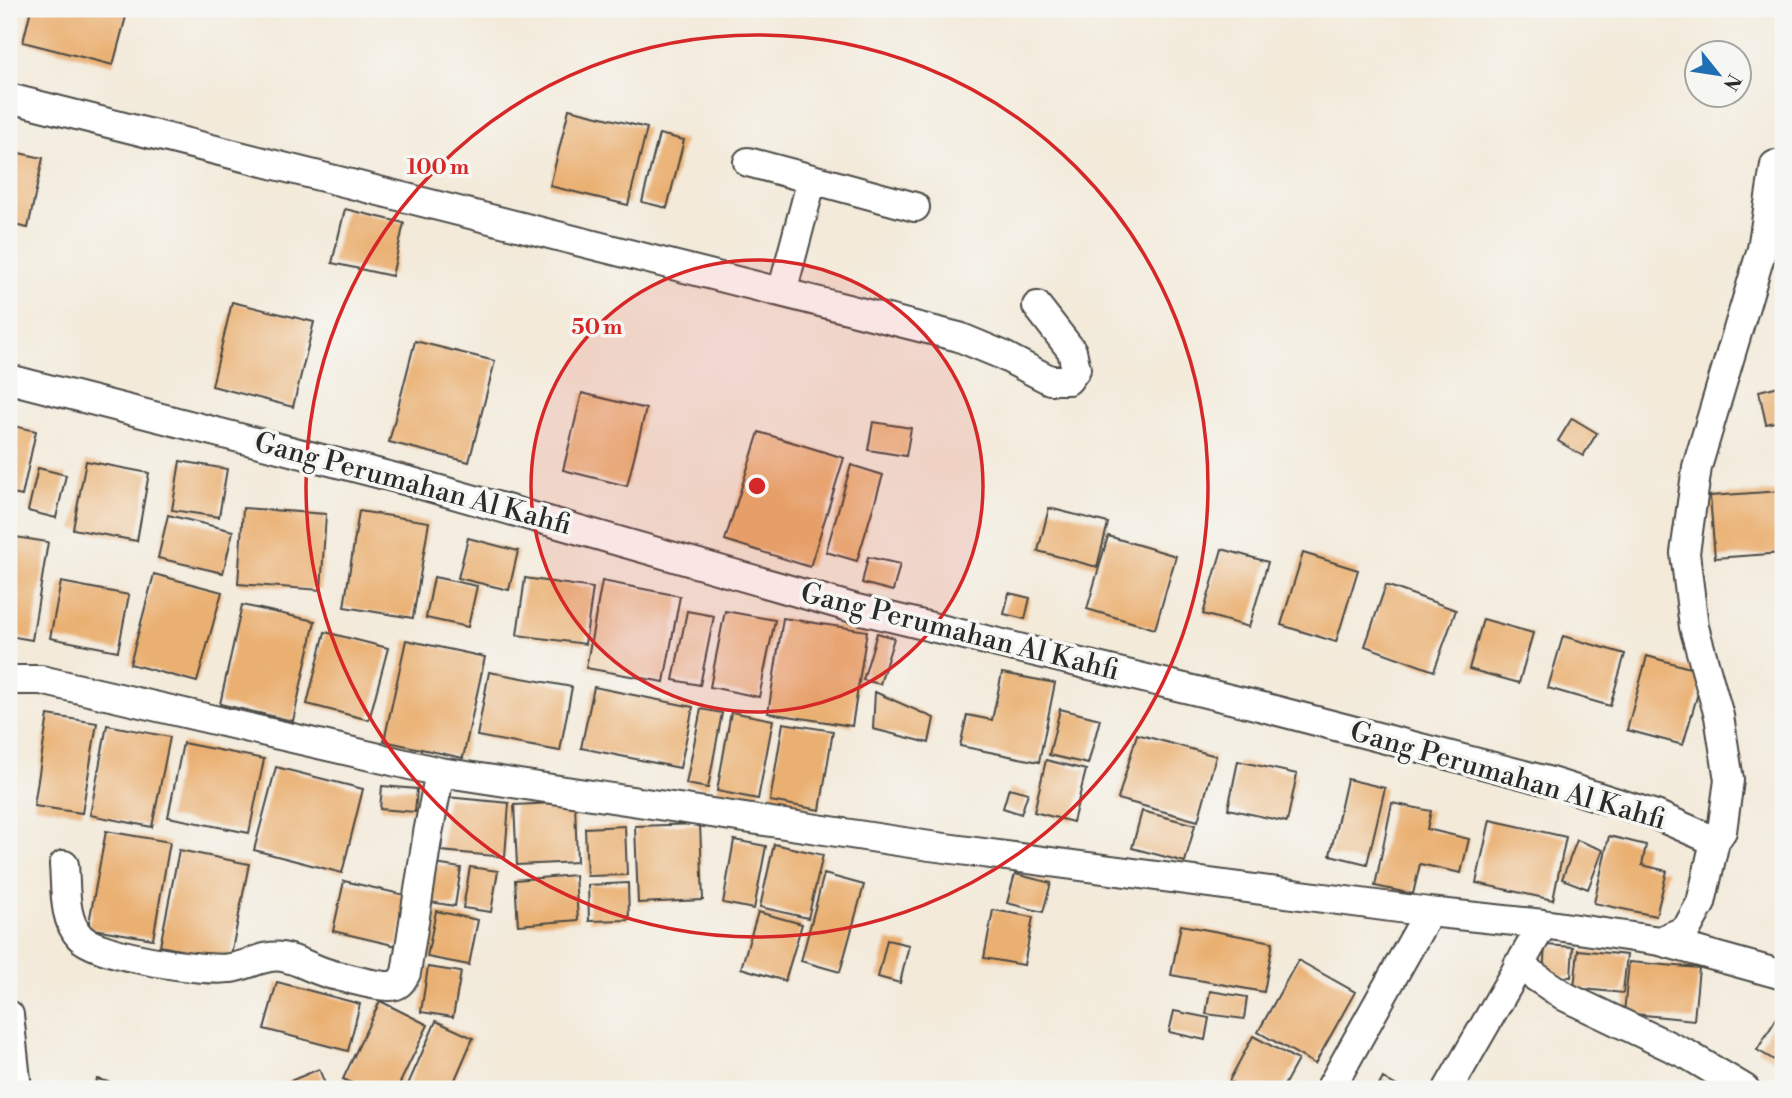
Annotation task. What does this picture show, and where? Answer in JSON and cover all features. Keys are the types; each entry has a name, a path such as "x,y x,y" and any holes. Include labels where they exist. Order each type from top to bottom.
{"street":[{"path":"9,98 959,337 1000,354 1050,380 1068,380 1076,369 1072,351 1037,306"},
{"path":"748,162 915,207"},
{"path":"1660,941 1686,930 1701,903 1716,841 1722,831 1729,780 1719,716 1693,627 1685,553 1698,467 1762,249 1774,165"},
{"path":"782,292 812,179"},
{"name":"Gang Perumahan Al Kahfi","path":"9,379 408,481 853,608 1251,704 1551,782 1656,815 1716,841"},
{"path":"9,680 41,680 440,772 930,846 1660,941 1783,975"},
{"path":"64,865 70,920 80,937 94,945 168,965 195,968 230,968 266,958 282,957 330,975 384,986 395,985 402,982 406,974 440,772"},
{"path":"1330,1089 1429,912"},
{"path":"1448,1089 1543,924"},
{"path":"1518,965 1566,996 1688,1055 1745,1089"},
{"path":"9,1015 17,1089"}],"building":[{"path":"31,9 128,9 113,65 23,42"},
{"path":"569,109 647,128 628,205 550,186"},
{"path":"659,134 684,140 667,208 642,202"},
{"path":"9,151 43,158 28,228 9,224"},
{"path":"345,209 404,223 392,276 332,263"},
{"path":"232,302 314,322 293,407 212,386"},
{"path":"415,341 495,361 469,462 389,442"},
{"path":"1783,385 1783,420 1766,424 1759,391"},
{"path":"582,393 646,409 627,486 563,470"},
{"path":"1572,418 1597,433 1583,456 1558,441"},
{"path":"873,422 911,428 906,456 868,450"},
{"path":"9,425 36,431 22,496 9,493"},
{"path":"759,432 844,458 810,567 725,540"},
{"path":"86,461 149,473 137,541 73,529"},
{"path":"180,461 227,469 219,517 172,510"},
{"path":"851,465 883,475 857,561 826,552"},
{"path":"38,468 66,475 56,518 28,511"},
{"path":"1781,491 1783,553 1715,558 1710,496"},
{"path":"243,508 326,514 321,590 238,584"},
{"path":"1049,508 1108,523 1097,567 1038,551"},
{"path":"359,511 429,522 413,618 344,607"},
{"path":"168,515 233,531 223,573 158,558"},
{"path":"9,536 48,542 32,640 9,636"},
{"path":"1108,536 1176,556 1155,629 1087,609"},
{"path":"468,538 518,551 509,590 458,578"},
{"path":"1222,549 1268,562 1249,627 1203,614"},
{"path":"1303,553 1358,570 1336,642 1281,625"},
{"path":"868,557 900,564 893,591 862,583"},
{"path":"154,574 222,592 197,682 130,664"},
{"path":"434,577 477,586 468,627 426,618"},
{"path":"525,578 593,588 585,644 517,635"},
{"path":"602,581 680,596 664,682 586,668"},
{"path":"61,582 129,595 118,651 50,638"},
{"path":"1386,585 1456,610 1434,671 1365,646"},
{"path":"1009,593 1030,598 1025,619 1004,614"},
{"path":"242,605 315,621 293,721 220,704"},
{"path":"687,611 714,616 700,685 673,680"},
{"path":"725,611 775,620 759,697 710,687"},
{"path":"783,618 867,631 852,726 768,713"},
{"path":"1483,619 1533,633 1519,683 1469,669"},
{"path":"325,632 388,648 369,720 307,704"},
{"path":"877,633 894,638 880,684 863,680"},
{"path":"1563,636 1625,654 1610,706 1548,688"},
{"path":"406,640 485,657 463,758 384,741"},
{"path":"1647,656 1704,672 1683,745 1627,730"},
{"path":"489,672 572,687 560,751 477,736"},
{"path":"1002,673 1055,683 1039,762 960,746 967,715 992,720"},
{"path":"594,687 693,707 680,768 581,748"},
{"path":"875,692 934,718 929,743 873,729"},
{"path":"701,709 722,713 708,788 686,784"},
{"path":"1060,709 1100,719 1088,764 1049,755"},
{"path":"731,712 773,720 758,799 717,791"},
{"path":"48,715 97,723 82,813 34,806"},
{"path":"783,723 833,731 820,810 770,801"},
{"path":"107,725 170,737 152,827 90,815"},
{"path":"1137,734 1216,756 1198,821 1118,799"},
{"path":"183,743 264,759 249,833 168,817"},
{"path":"1046,760 1086,770 1073,822 1034,812"},
{"path":"1238,761 1297,774 1287,822 1228,809"},
{"path":"276,767 363,789 342,873 254,850"},
{"path":"1347,779 1385,788 1367,864 1330,855"},
{"path":"382,786 417,789 415,812 380,809"},
{"path":"1009,788 1028,793 1021,814 1003,808"},
{"path":"446,797 509,803 505,857 441,851"},
{"path":"575,802 577,862 517,865 514,805"},
{"path":"1392,803 1431,811 1427,829 1469,839 1461,873 1420,864 1413,894 1375,886"},
{"path":"1142,811 1195,825 1185,862 1132,848"},
{"path":"1490,820 1566,837 1553,900 1476,883"},
{"path":"700,824 703,900 638,903 635,826"},
{"path":"625,826 627,875 587,876 585,828"},
{"path":"106,831 170,842 153,939 88,928"},
{"path":"1609,836 1646,845 1642,865 1667,871 1656,916 1594,903"},
{"path":"734,840 766,846 754,909 723,903"},
{"path":"1577,840 1603,850 1588,889 1562,879"},
{"path":"774,844 823,855 808,918 760,907"},
{"path":"179,850 249,864 230,960 160,946"},
{"path":"435,864 461,868 455,906 430,902"},
{"path":"470,867 498,871 491,912 463,908"},
{"path":"824,874 864,885 840,972 801,961"},
{"path":"1015,874 1051,883 1043,912 1007,903"},
{"path":"575,875 578,920 518,925 515,880"},
{"path":"344,881 409,896 397,946 333,931"},
{"path":"628,883 629,920 589,921 588,885"},
{"path":"993,910 1033,917 1024,965 984,958"},
{"path":"436,911 478,920 469,965 427,957"},
{"path":"758,912 802,924 785,981 741,968"},
{"path":"1181,925 1273,942 1264,992 1171,975"},
{"path":"887,940 909,945 900,983 878,977"},
{"path":"1545,945 1573,947 1571,977 1543,976"},
{"path":"1578,950 1627,955 1623,993 1574,988"},
{"path":"1298,960 1355,992 1315,1064 1258,1032"},
{"path":"1629,962 1699,968 1694,1020 1624,1013"},
{"path":"428,967 461,972 453,1017 421,1012"},
{"path":"277,982 360,1004 348,1051 264,1029"},
{"path":"1210,991 1247,997 1244,1019 1206,1014"},
{"path":"380,1001 428,1025 397,1089 365,1089 343,1079"},
{"path":"1174,1011 1209,1018 1205,1040 1169,1032"},
{"path":"1778,1016 1783,1020 1783,1065 1757,1050"},
{"path":"436,1021 473,1038 451,1089 406,1089"},
{"path":"1253,1036 1298,1060 1282,1089 1244,1089 1229,1081"},
{"path":"319,1069 327,1089 271,1089"},
{"path":"1383,1078 1402,1089 1377,1089"},
{"path":"97,1079 131,1088 131,1089 94,1089"}]}
